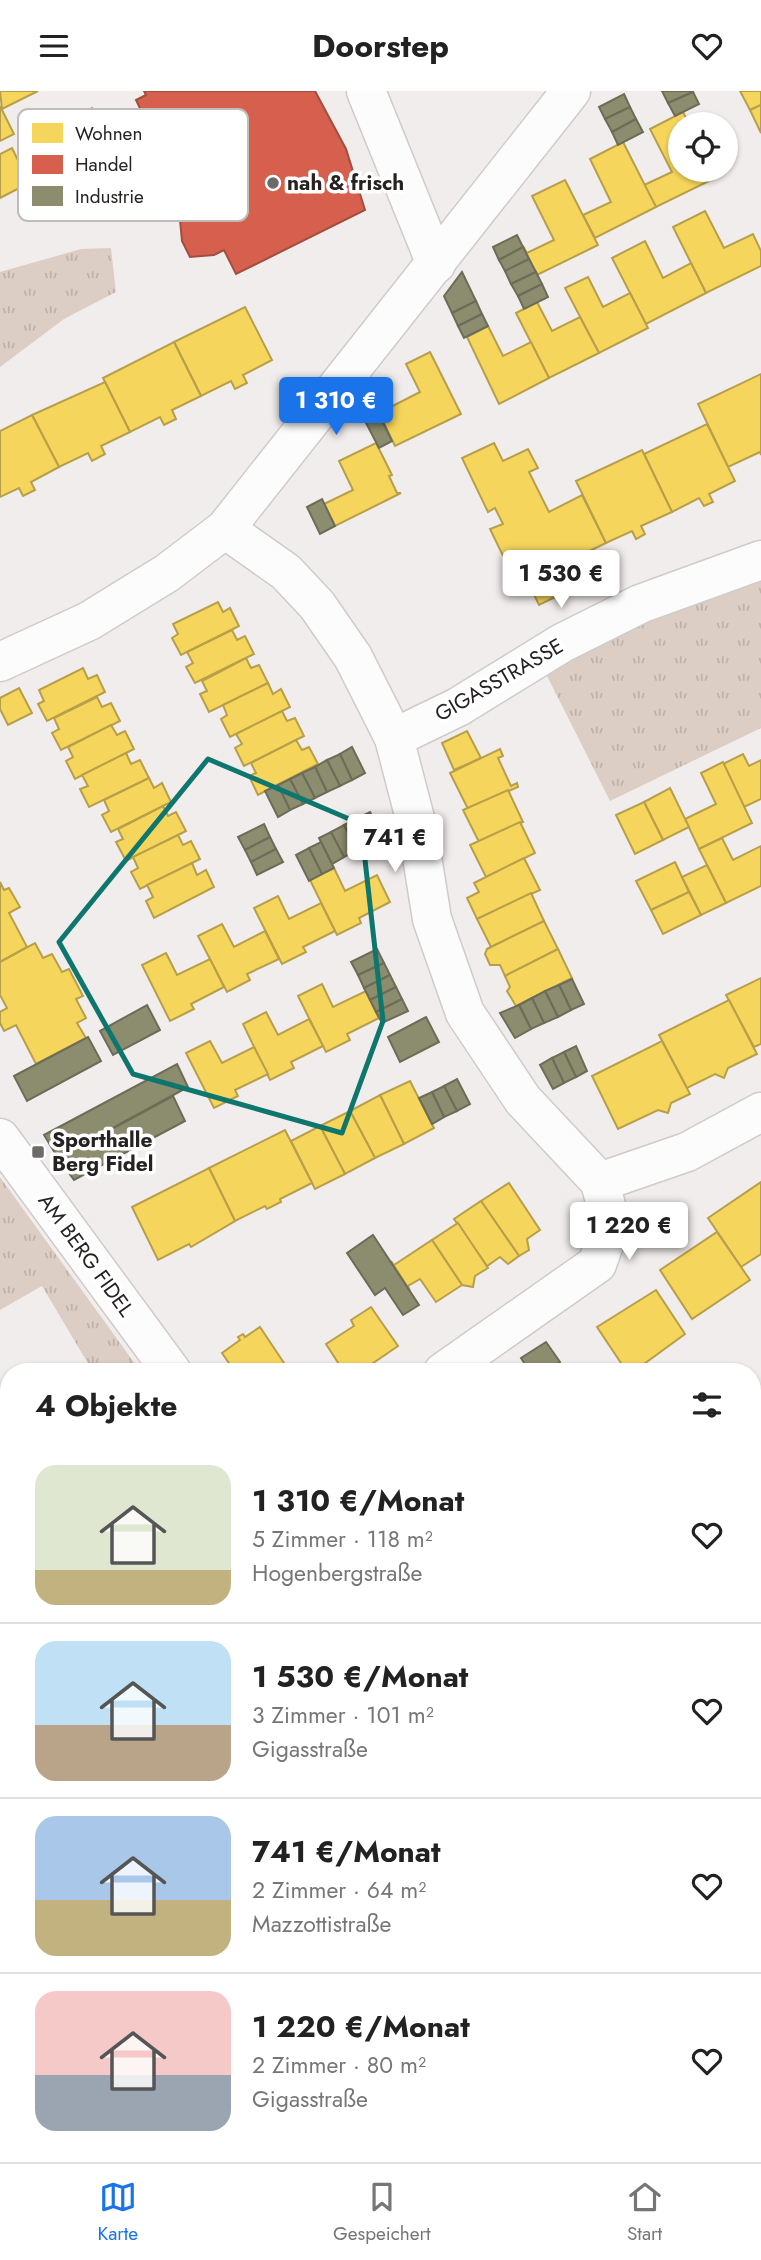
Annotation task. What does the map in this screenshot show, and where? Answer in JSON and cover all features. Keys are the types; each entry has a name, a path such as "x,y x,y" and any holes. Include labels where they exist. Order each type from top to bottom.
{"street":[{"path":"366,91 436,264"},
{"path":"0,662 89,621 167,573 225,529 571,91"},
{"path":"225,529 286,572 317,605 353,657 394,738 417,826 432,919 465,1013 523,1100 600,1182 611,1225 597,1264 456,1363"},
{"name":"GIGASSTRASSE","path":"394,738 458,707 562,643 640,604 761,560"},
{"path":"600,1182 687,1152 761,1112"},
{"name":"AM BERG FIDEL","path":"0,1138 165,1363"}],"highlighted area":[{"path":"208,759 361,824 383,1021 342,1133 133,1074 59,942"}],"green space":[{"path":"111,248 116,292 64,319 0,367 0,272 81,249"},
{"path":"761,579 761,728 610,801 546,674 645,621"},
{"path":"0,1177 134,1363 88,1363 42,1286 0,1310"}],"building: Wohnen":[{"path":"0,91 38,91 2,109"},
{"path":"740,91 761,91 761,105 750,110"},
{"path":"761,105 761,133 750,110"},
{"path":"0,106 14,134 0,141"},
{"path":"668,120 668,164 650,129"},
{"path":"623,142 656,207 595,238 583,215 611,202 590,159"},
{"path":"12,148 18,160 18,189 0,198 0,154"},
{"path":"668,174 668,182 707,182 656,207 644,185"},
{"path":"565,180 598,245 537,275 523,246 527,253 554,240 532,196"},
{"path":"705,211 724,248 753,234 761,251 761,266 706,293 673,227"},
{"path":"645,241 663,278 691,263 706,293 646,324 612,258"},
{"path":"588,277 603,307 630,293 648,328 599,353 565,288"},
{"path":"537,302 552,331 580,317 599,353 549,378 516,313"},
{"path":"245,307 272,360 243,375 247,383 235,389 231,381 201,396 174,342"},
{"path":"488,326 503,356 531,342 549,378 499,404 467,337"},
{"path":"174,342 201,396 172,410 176,419 164,425 160,417 130,432 103,378"},
{"path":"430,352 461,414 395,446 379,413 420,392 406,364"},
{"path":"761,374 761,455 760,452 728,467 698,404"},
{"path":"105,382 130,432 101,446 105,454 92,461 88,453 59,467 32,415"},
{"path":"32,415 59,467 31,482 35,490 23,496 19,488 0,497 0,431"},
{"path":"707,424 735,481 709,494 713,502 704,506 699,498 672,512 644,454"},
{"path":"376,443 392,475 389,476 397,493 401,493 335,526 324,504 353,490 339,461"},
{"path":"494,443 503,461 528,449 538,468 529,472 549,512 582,495 606,543 573,559 577,567 568,571 576,587 539,605 517,559 507,564 490,529 503,524 495,508 488,512 462,458"},
{"path":"642,450 672,512 641,526 645,534 636,539 632,531 606,543 576,481"},
{"path":"218,602 223,612 230,608 239,626 181,655 172,638 178,634 173,624"},
{"path":"232,630 237,640 245,636 254,654 195,683 186,667 193,663 187,652"},
{"path":"246,658 251,668 259,665 268,683 209,712 200,694 207,691 202,681"},
{"path":"83,668 88,679 97,675 105,692 47,721 38,704 44,701 39,690"},
{"path":"268,683 273,694 281,689 290,707 230,737 221,719 227,715 223,705"},
{"path":"19,688 32,713 8,725 0,709 0,698"},
{"path":"97,697 102,707 111,703 120,721 61,750 52,733 59,729 54,718"},
{"path":"282,711 287,721 295,718 304,736 244,766 235,748 242,744 236,734"},
{"path":"111,725 117,735 125,731 134,749 75,779 66,761 73,757 68,747"},
{"path":"467,731 481,758 454,770 442,743"},
{"path":"296,740 302,750 309,747 318,764 258,795 249,776 256,773 251,763"},
{"path":"500,749 503,756 498,758 511,786 517,783 518,787 468,809 450,773"},
{"path":"126,753 131,764 140,760 149,778 89,807 80,789 88,786 82,775"},
{"path":"743,754 749,766 761,760 761,799 744,807 723,764"},
{"path":"723,762 752,823 699,849 685,819 716,804 701,773"},
{"path":"149,778 154,788 162,783 171,802 111,832 102,815 109,811 104,800"},
{"path":"670,788 689,827 663,840 644,802"},
{"path":"508,790 523,822 479,842 463,810"},
{"path":"644,802 663,840 635,854 616,815"},
{"path":"163,806 168,816 176,812 186,831 126,861 116,842 123,839 118,829"},
{"path":"520,822 535,853 486,877 470,845"},
{"path":"178,835 183,845 191,841 200,859 140,889 131,872 138,868 133,857"},
{"path":"722,838 733,860 761,846 761,886 726,903 699,849"},
{"path":"524,858 540,890 477,919 467,898 479,892 474,883"},
{"path":"675,862 689,892 651,910 636,881"},
{"path":"192,863 197,875 206,870 214,887 154,918 146,901 153,897 147,885"},
{"path":"707,865 726,903 701,915 682,877"},
{"path":"334,868 345,891 377,875 390,902 359,918 361,923 337,935 310,880"},
{"path":"0,882 4,890 9,888 20,907 9,913 27,947 0,962"},
{"path":"689,892 701,915 663,934 651,910"},
{"path":"531,893 544,921 487,949 491,947 477,919"},
{"path":"278,896 289,919 321,903 335,931 303,947 306,952 282,964 254,908"},
{"path":"544,921 558,949 505,976 500,965 490,965 485,954 487,949"},
{"path":"222,924 234,947 265,931 279,959 247,974 250,980 227,992 198,936"},
{"path":"35,943 43,958 52,954 62,972 69,969 83,996 76,999 86,1018 77,1023 86,1038 36,1064 16,1025 4,1031 0,1023 0,1012 7,1008 0,995 0,962"},
{"path":"558,949 572,978 516,1006 507,991 510,987 505,976"},
{"path":"166,953 177,975 210,959 224,987 191,1004 194,1009 170,1021 142,965"},
{"path":"761,978 761,1044 754,1047 726,995"},
{"path":"322,984 333,1007 366,991 379,1018 347,1034 350,1040 326,1052 298,996"},
{"path":"729,1000 757,1054 728,1068 724,1078 715,1074 687,1088 659,1035"},
{"path":"266,1012 278,1035 309,1019 323,1046 291,1062 294,1068 270,1080 243,1024"},
{"path":"210,1041 222,1063 254,1047 268,1074 235,1090 238,1096 214,1108 186,1053"},
{"path":"662,1041 690,1094 671,1103 668,1113 658,1110 618,1129 592,1076"},
{"path":"410,1081 434,1128 404,1144 380,1095"},
{"path":"380,1095 404,1144 375,1158 350,1111"},
{"path":"350,1111 375,1158 345,1174 320,1126"},
{"path":"320,1126 345,1174 315,1189 291,1141"},
{"path":"285,1130 312,1183 280,1199 281,1202 267,1209 265,1206 235,1221 209,1168"},
{"path":"209,1168 235,1221 191,1247 189,1244 158,1260 132,1207"},
{"path":"761,1182 761,1254 741,1267 708,1218"},
{"path":"509,1183 540,1230 527,1239 529,1250 519,1256 481,1201"},
{"path":"481,1201 519,1256 508,1264 500,1257 487,1266 454,1219"},
{"path":"458,1223 488,1268 475,1276 473,1287 462,1285 432,1240"},
{"path":"717,1232 750,1280 692,1319 660,1270"},
{"path":"432,1240 462,1285 436,1302 420,1279 408,1286 410,1291 391,1261 394,1265"},
{"path":"656,1290 685,1334 645,1363 621,1363 597,1327"},
{"path":"371,1307 398,1346 373,1363 338,1363 326,1344 354,1326 351,1320"},
{"path":"260,1327 284,1363 229,1363 222,1353 240,1340 238,1337 243,1334 245,1337"}],"building: Handel":[{"name":"nah & frisch","path":"144,91 315,91 346,149 365,210 236,274 224,250 214,255 190,257 182,241 180,221 248,221 248,109 140,109 136,100 146,95"}],"building: Industrie":[{"path":"662,91 692,91 693,92 668,103"},
{"path":"693,92 699,104 683,112 673,112 668,103"},
{"path":"624,94 630,107 605,119 599,107"},
{"path":"630,107 636,119 612,132 605,119"},
{"path":"636,119 643,132 618,145 612,132"},
{"path":"517,235 523,247 499,260 493,247"},
{"path":"523,247 529,259 505,271 499,260"},
{"path":"529,259 536,272 511,284 505,271"},
{"path":"462,272 476,301 452,313 444,296"},
{"path":"536,272 542,284 518,296 511,284"},
{"path":"542,284 548,297 524,309 518,296"},
{"path":"476,301 482,314 458,326 452,313"},
{"path":"482,314 488,326 464,338 458,326"},
{"path":"379,414 392,441 379,448 365,421"},
{"path":"322,499 335,526 320,534 307,507"},
{"path":"352,747 365,773 352,780 340,754"},
{"path":"340,754 352,780 340,786 327,760"},
{"path":"327,760 340,786 327,792 315,767"},
{"path":"315,767 327,792 315,798 302,773"},
{"path":"302,773 315,798 303,804 290,779"},
{"path":"290,779 303,804 290,810 278,785"},
{"path":"278,785 290,810 278,817 265,791"},
{"path":"370,812 382,838 369,845 356,819"},
{"path":"356,819 369,845 357,851 344,825"},
{"path":"264,824 270,837 245,850 238,837"},
{"path":"344,825 357,851 344,857 331,832"},
{"path":"331,832 344,857 332,864 319,838"},
{"path":"270,837 276,849 251,862 245,850"},
{"path":"321,842 334,868 322,874 309,848"},
{"path":"309,848 322,874 309,881 296,855"},
{"path":"276,849 283,862 257,875 251,862"},
{"path":"377,949 384,963 358,975 351,962"},
{"path":"384,963 390,975 364,988 358,975"},
{"path":"390,975 396,987 370,1000 364,988"},
{"path":"572,979 584,1004 571,1010 559,985"},
{"path":"559,985 571,1010 558,1017 545,991"},
{"path":"396,987 402,999 376,1012 370,1000"},
{"path":"545,991 558,1017 544,1023 532,998"},
{"path":"532,998 544,1023 531,1029 519,1005"},
{"path":"402,999 408,1011 382,1023 376,1012"},
{"path":"147,1005 160,1030 113,1055 100,1031"},
{"path":"519,1005 531,1029 515,1038 500,1013"},
{"path":"426,1017 439,1042 400,1062 388,1037"},
{"path":"88,1037 101,1061 27,1101 14,1076"},
{"path":"576,1046 587,1071 576,1077 564,1052"},
{"path":"564,1052 576,1077 564,1083 552,1058"},
{"path":"552,1058 564,1083 553,1089 540,1065"},
{"path":"177,1064 188,1087 58,1158 44,1135"},
{"path":"457,1079 470,1104 457,1111 444,1086"},
{"path":"444,1086 457,1111 444,1117 432,1092"},
{"path":"432,1092 444,1117 432,1124 419,1098"},
{"path":"173,1096 185,1121 74,1180 58,1158"},
{"path":"373,1235 419,1305 403,1315 385,1288 375,1295 347,1253"},
{"path":"546,1342 560,1362 524,1363 521,1358"}],"place":[{"name":"nah & frisch","path":"273,183"},
{"name":"Sporthalle Berg Fidel","path":"38,1152"}]}
